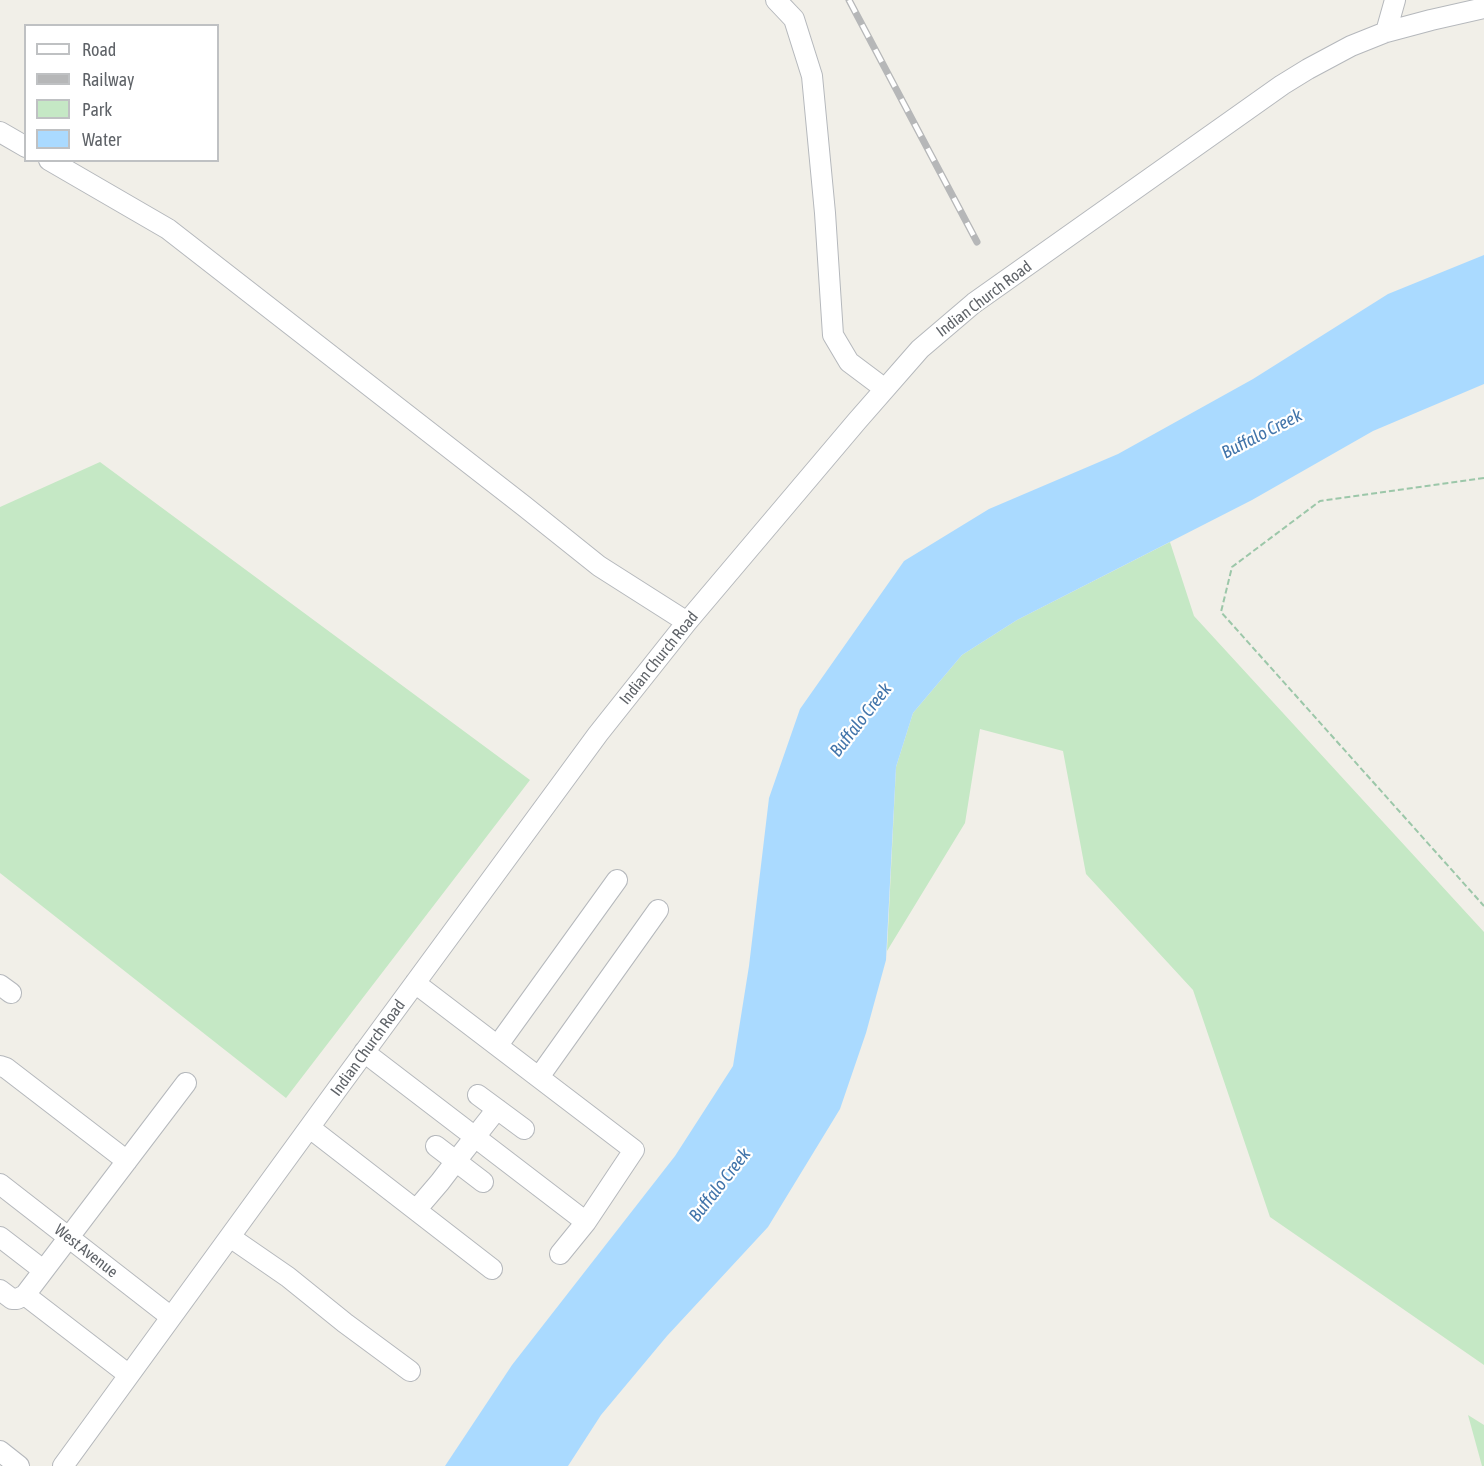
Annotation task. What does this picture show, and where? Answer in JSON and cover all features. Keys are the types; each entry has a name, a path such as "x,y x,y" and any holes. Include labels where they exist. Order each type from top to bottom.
{"street":[{"path":"776,0 794,19 812,76 825,213 833,335 849,362 885,388"},
{"path":"1386,32 1395,0"},
{"name":"Indian Church Road","path":"63,1466 598,734 687,622 920,349 984,296 1282,85 1308,69 1351,46 1386,32 1484,8"},
{"path":"0,132 24,146"},
{"path":"52,162 168,229 599,566 687,622"},
{"path":"498,1045 618,880"},
{"path":"539,1077 658,910"},
{"path":"415,982 634,1150 586,1222 560,1254"},
{"path":"364,1052 586,1222"},
{"path":"0,1066 6,1068 127,1161"},
{"path":"0,1290 12,1299 25,1295 186,1083"},
{"path":"478,1095 524,1129"},
{"path":"416,1210 497,1109"},
{"path":"310,1128 492,1269"},
{"path":"436,1146 483,1182"},
{"name":"West Avenue","path":"0,1184 171,1317"},
{"path":"0,1237 43,1270"},
{"path":"230,1237 288,1277 410,1371"},
{"path":"25,1295 129,1375"},
{"path":"0,1451 19,1466"}],"path":[{"path":"1484,478 1320,501 1232,567 1221,612 1484,906"}],"green space":[{"path":"100,462 530,780 286,1098 0,873 0,507"},
{"path":"1170,542 1194,616 1484,932 1484,1365 1270,1217 1193,990 1086,874 1063,751 980,729 965,823 887,951 896,767 913,713 962,655 1017,620"},
{"path":"1468,1415 1484,1425 1484,1466 1482,1466"}],"water":[{"name":"Buffalo Creek","path":"1484,255 1484,384 1373,431 1252,500 1017,620 962,655 913,713 896,767 886,960 866,1033 840,1109 768,1227 667,1336 601,1415 568,1466 445,1466 512,1365 675,1156 733,1066 749,966 769,798 800,709 904,561 989,509 1118,454 1253,379 1388,294"}],"railway":[{"path":"849,0 977,242"}]}
